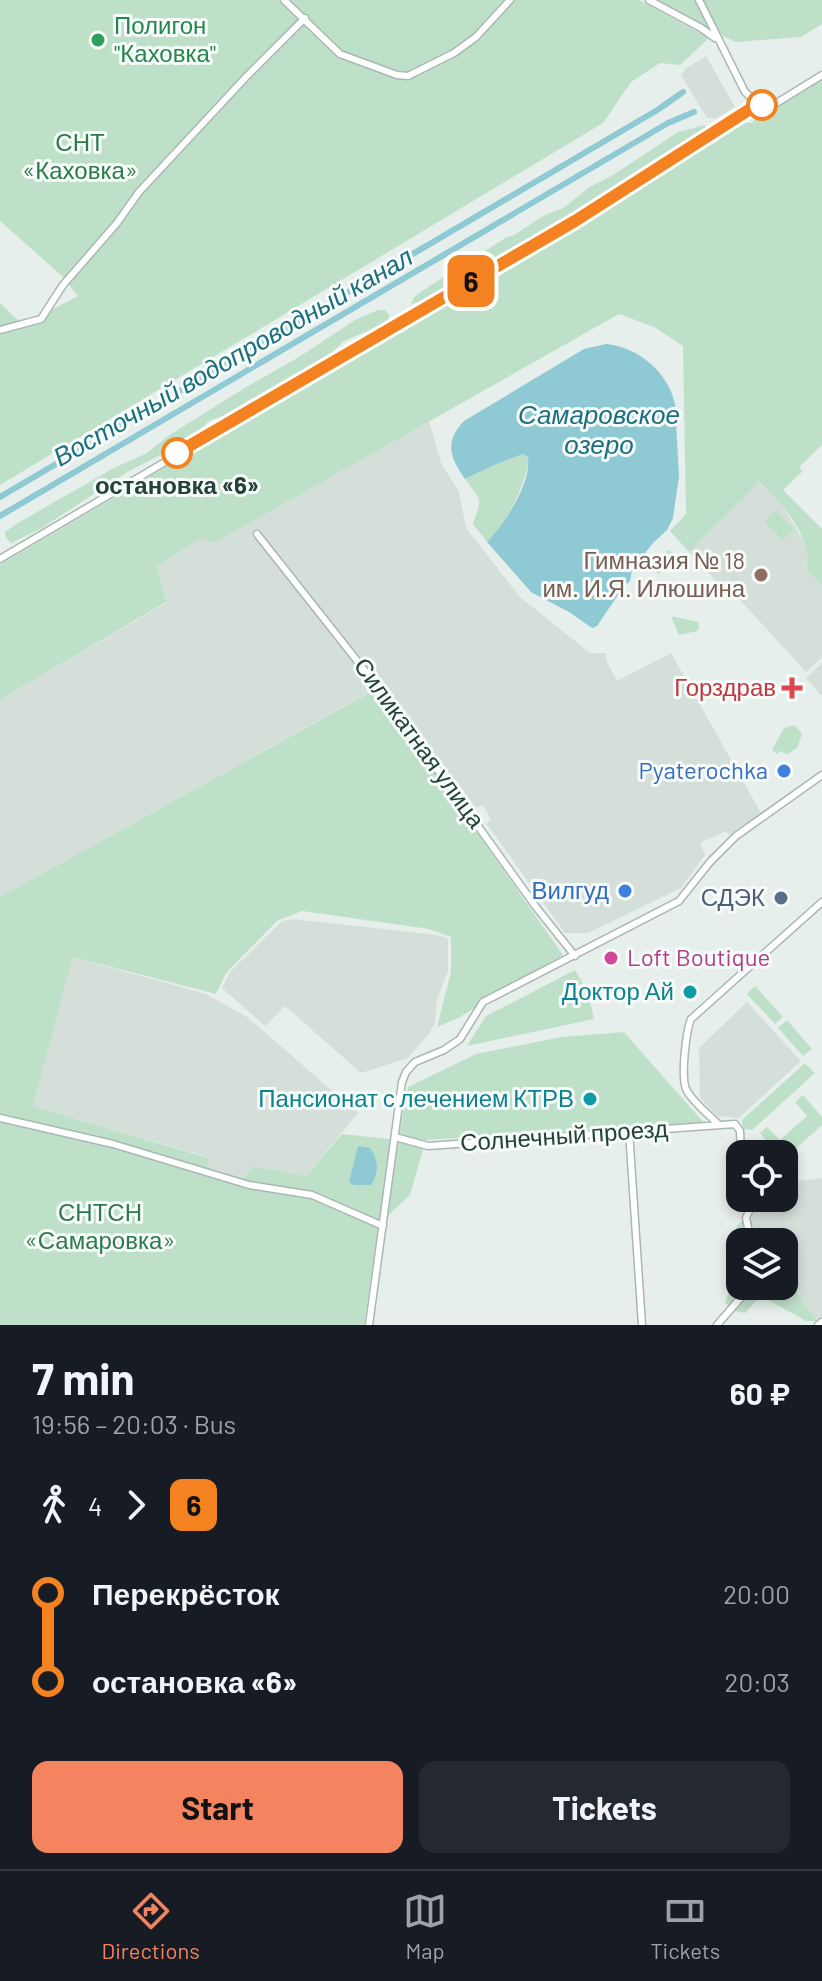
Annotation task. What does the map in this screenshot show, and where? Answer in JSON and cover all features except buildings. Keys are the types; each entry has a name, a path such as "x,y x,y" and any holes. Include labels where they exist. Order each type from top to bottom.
{"street":[{"path":"284,0 340,54 397,75 408,76 454,53 476,37 510,0"},
{"path":"649,0 717,40"},
{"path":"699,0 745,92 758,104 782,101 822,75"},
{"path":"0,330 41,319 63,285 117,223 139,192 305,18"},
{"path":"0,559 575,221 758,104"},
{"name":"Силикатная улица","path":"257,534 381,691 536,907 575,956"},
{"path":"369,1325 402,1082 406,1072 415,1062 444,1050 460,1039 483,1002 679,901 710,862 736,836 821,778"},
{"path":"718,1124 687,1092 684,1083 687,1033 691,1019 822,902"},
{"path":"0,1118 113,1144 249,1185 312,1195 383,1226"},
{"name":"Солнечный проезд","path":"395,1137 428,1146 735,1124 740,1131 740,1140"},
{"path":"629,1131 642,1325"},
{"path":"717,1325 739,1300"}],"shaded area":[{"path":"706,56 735,107 715,119 707,118 681,75 686,68"},
{"path":"429,421 441,463 459,492 466,528 520,597 590,653 606,653 606,660 617,681 671,653 761,813 729,835 726,831 700,843 705,855 681,888 588,933 565,933 486,823 491,820 483,805 476,808 441,762 375,689 0,897 0,700 166,603 157,566 201,537 214,543"},
{"name":"Гимназия № 18 им. И.Я. Илюшина","path":"758,482 778,498 807,547 810,560 807,570 822,586 822,657 806,672 731,590 725,591 689,552"},
{"path":"822,663 822,696 806,678"},
{"path":"292,919 438,935 448,939 448,971 437,999 435,1023 408,1058 361,1073 285,1006 265,1026 222,988 230,972 282,921"},
{"path":"73,957 206,994 247,1017 358,1113 306,1176 255,1166 245,1178 208,1168 207,1157 33,1106"},
{"path":"747,1002 801,1061 739,1118 717,1116 700,1098 699,1048"},
{"path":"822,1178 822,1317 817,1321 798,1295 798,1228 753,1228 754,1212 798,1212 798,1181"}],"green space":[{"name":"СНТ «Каховка»","path":"0,0 639,0 709,38 680,65 660,63 631,82 603,123 0,485 0,303 23,325 78,296 62,276 0,221"},
{"path":"657,0 822,0 822,24 801,37 736,42 723,36 708,14 706,27"},
{"path":"822,76 822,445 799,467 803,471 783,490 822,529 822,586 807,570 806,546 794,522 759,482 689,552 670,531 686,514 683,346 654,327 619,314 214,543 201,538 157,566 166,602 0,700 0,565 176,461 186,464 188,454 617,200 740,123 752,123 760,111 773,108"},
{"path":"705,125 707,132 688,146 655,160 596,204 535,235 433,298 411,304 414,297 425,289 507,237 565,207 588,188 678,132"},
{"path":"385,310 389,322 344,341 323,361 248,401 236,411 209,421 188,441 129,471 42,528 11,543 6,538 5,532 16,524 114,468 147,453 168,436 243,389 355,320"},
{"path":"523,454 529,462 518,495 508,515 487,542 473,524 479,500 465,479"},
{"path":"775,510 794,529 783,540 764,522"},
{"path":"669,550 676,556 658,574 650,566"},
{"path":"671,616 698,622 699,628 679,635"},
{"name":"СНТСН «Самаровка»","path":"376,689 563,955 458,1018 437,1027 451,972 451,937 429,929 302,911 277,921 226,973 216,994 73,957 33,1106 208,1158 208,1168 244,1178 254,1166 306,1176 342,1134 398,1140 408,1087 476,1054 562,1037 624,1032 703,1122 426,1140 410,1195 380,1223 364,1325 0,1325 0,897"},
{"path":"795,725 802,734 797,748 787,754 780,751 777,754 772,750 784,728"},
{"path":"575,970 588,992 594,1019 467,1046 486,1016"},
{"path":"755,986 783,1017 775,1024 747,994"},
{"path":"787,1020 812,1049 803,1056 778,1028"},
{"path":"805,1063 815,1073 752,1130 743,1129 742,1120"},
{"path":"803,1095 822,1117 822,1125 798,1146 798,1140 780,1140 807,1116 795,1102"},
{"path":"767,1127 780,1140 766,1140 760,1133"},
{"path":"743,1220 752,1220 753,1228 737,1226"},
{"path":"798,1295 817,1321 806,1321 768,1300 798,1300"},
{"path":"726,1300 757,1300 745,1313 735,1311 725,1303"}],"water":[{"name":"Самаровское озеро","path":"606,344 640,356 666,381 675,404 679,476 673,518 667,530 632,570 630,581 597,626 592,628 531,592 487,542 521,491 526,479 528,457 523,454 465,479 451,450 454,436 464,421 584,349"},
{"path":"358,1146 370,1148 375,1157 377,1171 371,1185 349,1182"}],"waterway":[{"name":"Восточный водопроводный канал","path":"0,497 683,92"},
{"name":"Восточный водопроводный канал","path":"0,516 668,123 694,112"}],"bus line":[{"name":"6","path":"177,453 575,221 758,104 762,105"}],"place":[{"name":"Полигон \"Каховка\"","path":"98,40"},
{"name":"остановка «6»","path":"177,453"},
{"name":"Гимназия № 18 им. И.Я. Илюшина","path":"761,575"},
{"name":"Горздрав","path":"792,688"},
{"name":"Pyaterochka","path":"784,771"},
{"name":"Вилгуд","path":"625,891"},
{"name":"СДЭК","path":"781,898"},
{"name":"Loft Boutique","path":"611,958"},
{"name":"Доктор Ай","path":"690,992"},
{"name":"Пансионат с лечением КТРВ","path":"590,1099"}]}
